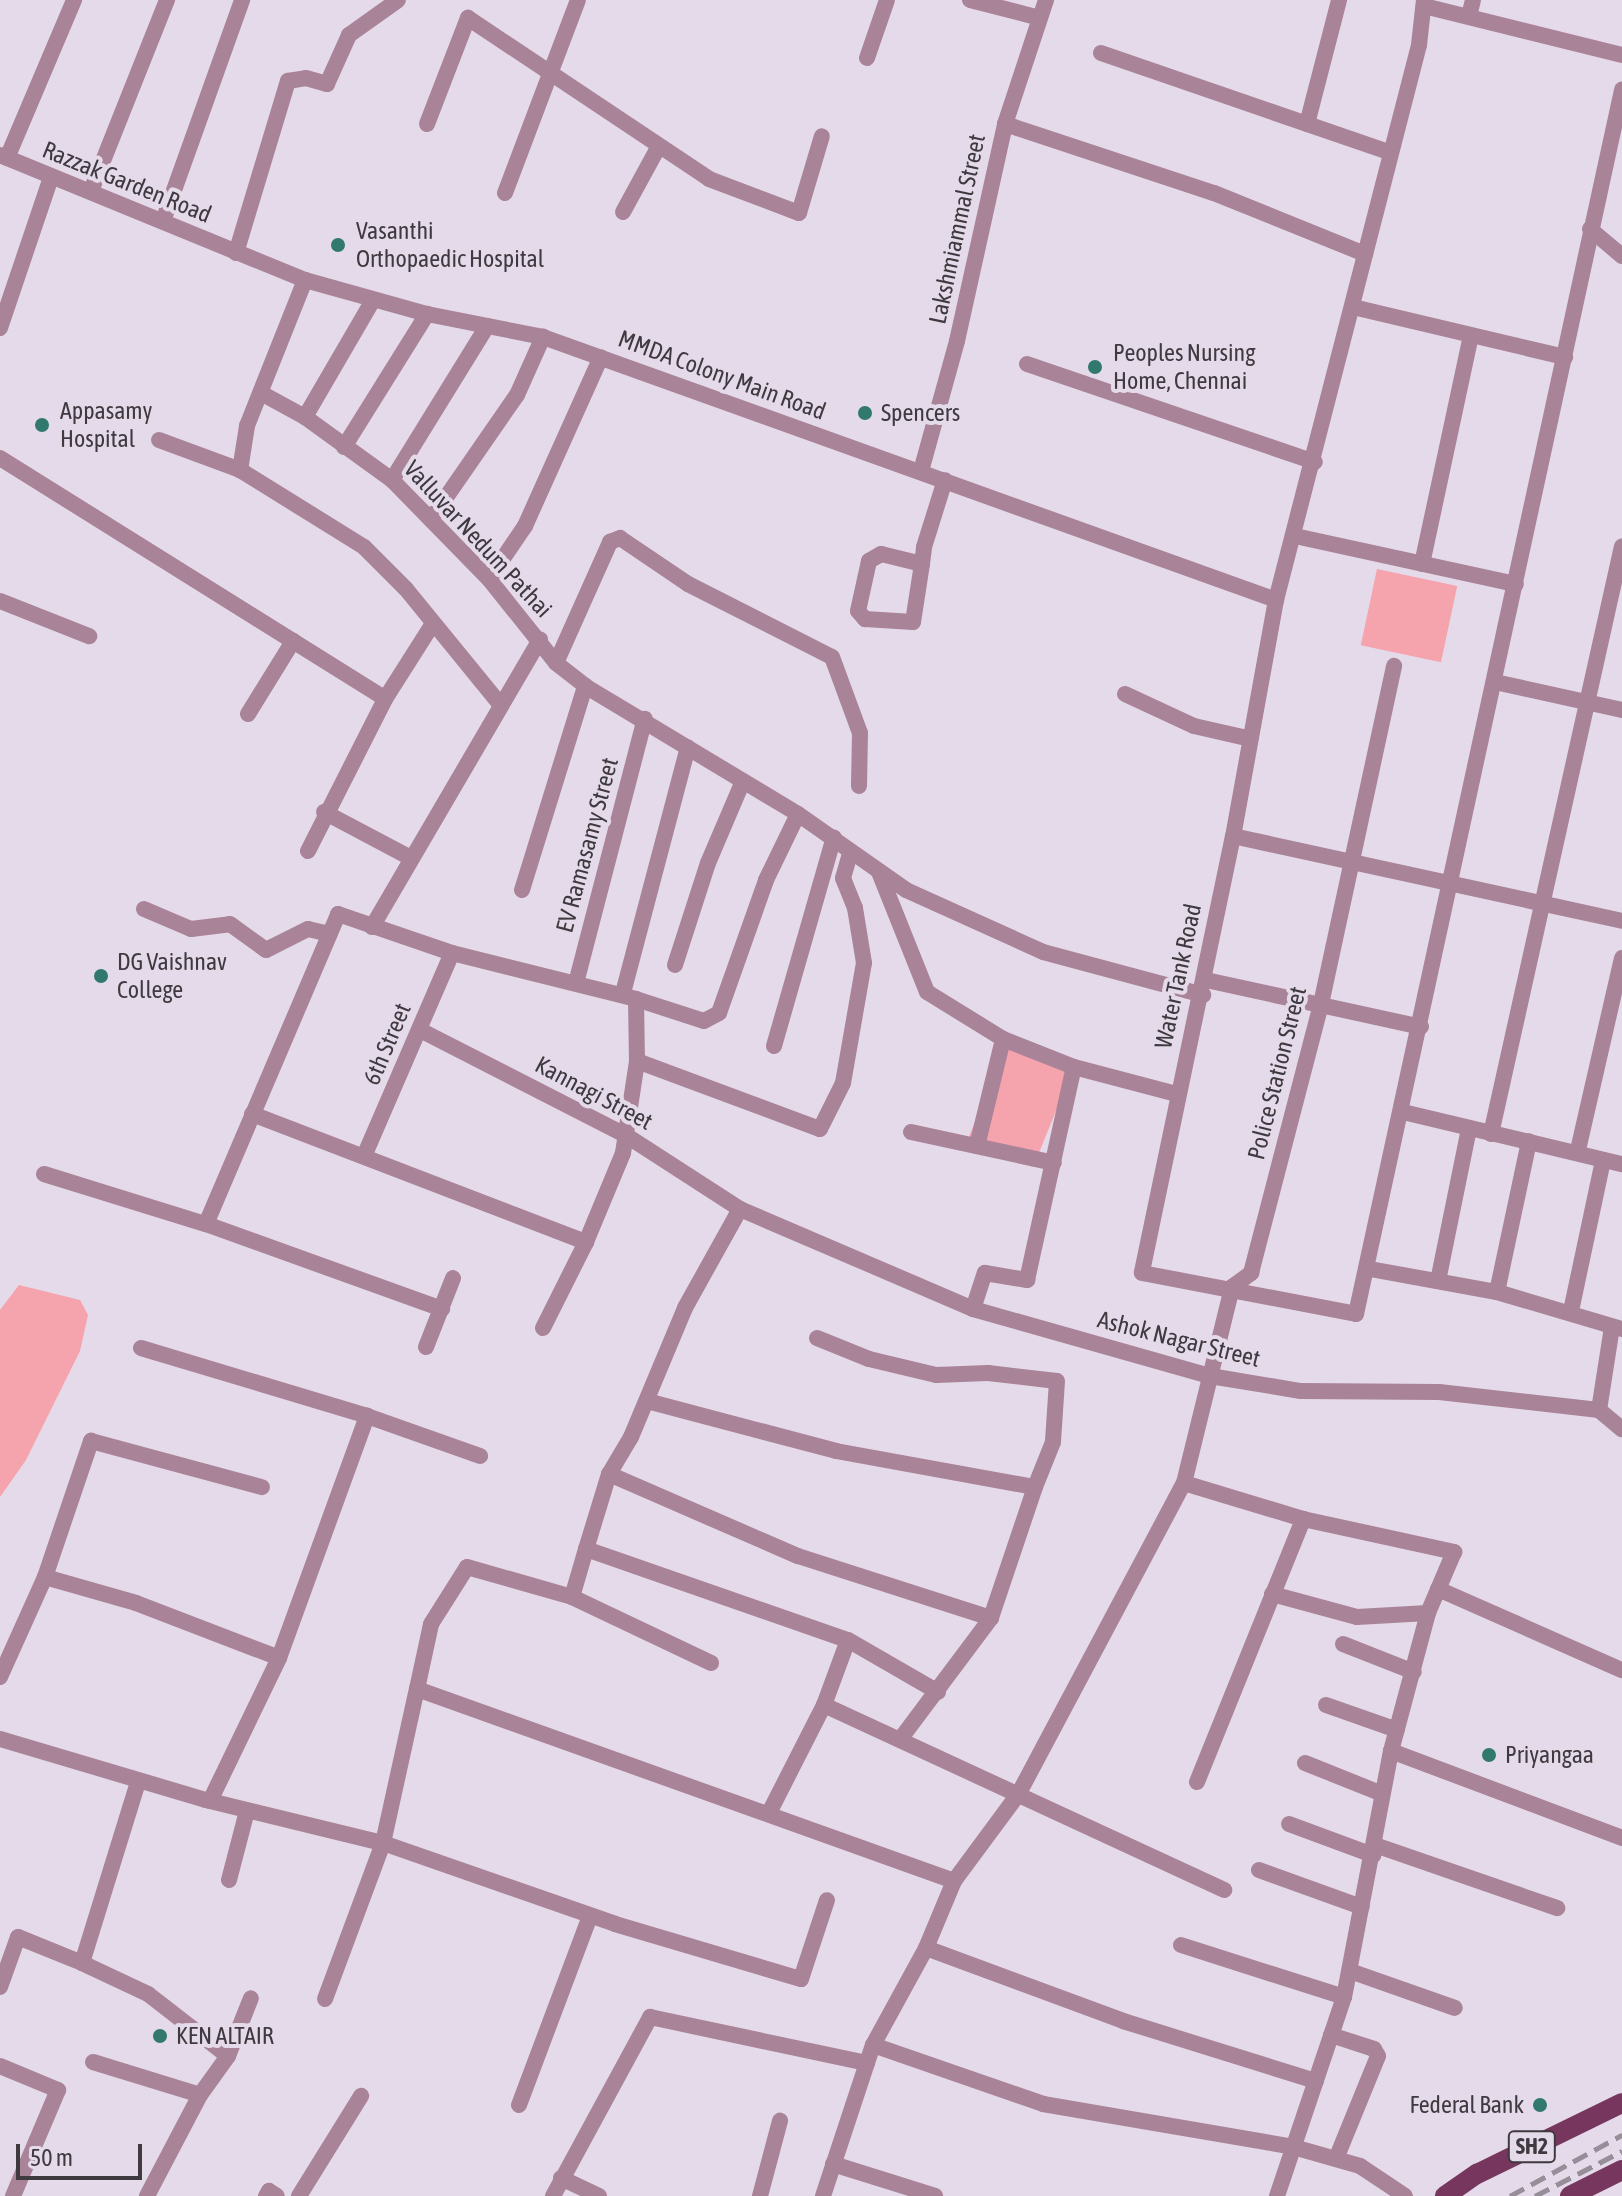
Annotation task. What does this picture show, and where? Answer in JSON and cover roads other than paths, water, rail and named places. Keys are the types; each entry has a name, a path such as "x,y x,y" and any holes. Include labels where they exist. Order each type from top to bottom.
{"main road":[{"name":"SH2","path":"1445,2196 1477,2174 1622,2103"},
{"name":"SH2","path":"1570,2196 1622,2170"}],"street":[{"path":"3,156 74,0"},
{"path":"91,191 167,0"},
{"path":"163,221 242,0"},
{"path":"236,253 288,81 306,78 327,84 349,35 398,0"},
{"path":"505,193 554,73 578,0"},
{"path":"867,58 887,0"},
{"path":"970,0 1040,18"},
{"name":"Lakshmiammal Street","path":"921,471 957,341 1005,124 1046,0"},
{"path":"1307,124 1339,0"},
{"path":"1424,3 1471,8 1622,55"},
{"name":"Water Tank Road","path":"1232,1287 1142,1273 1176,1094 1204,987 1276,600 1315,462 1424,3"},
{"path":"427,124 468,18 709,179 799,213 822,136"},
{"path":"1101,53 1389,152"},
{"path":"823,2196 873,2045 926,1948 954,1881 1019,1793 1184,1483 1232,1287 1356,1314 1370,1269 1590,229 1620,117 1622,90"},
{"path":"1005,124 1214,193 1365,254"},
{"path":"623,212 659,146"},
{"name":"Razzak Garden Road","path":"3,156 236,253"},
{"path":"0,328 7,286 51,177"},
{"path":"1590,229 1622,256"},
{"name":"MMDA Colony Main Road","path":"236,253 305,280 373,300 543,337 1276,600"},
{"path":"240,470 247,426 305,280"},
{"path":"305,417 373,300"},
{"path":"1353,307 1565,357"},
{"path":"344,447 427,314"},
{"path":"392,480 487,326"},
{"path":"1422,564 1471,336"},
{"path":"431,519 517,395 543,337"},
{"path":"489,579 525,526 601,357"},
{"path":"1027,364 1315,462"},
{"name":"Valluvar Nedum Pathai","path":"261,393 305,417 392,480 489,579 540,639 556,663 585,686 645,719 798,814 834,837 850,854 906,890 1043,952 1204,987 1321,1004 1421,1027"},
{"path":"159,440 240,470 364,547 406,589 432,625 499,703"},
{"path":"0,458 385,699"},
{"path":"922,564 881,554 864,570 858,611 865,619 913,622 922,564 945,480"},
{"path":"1295,536 1516,584"},
{"path":"556,663 610,542 620,538 688,584 832,657 860,733 859,786"},
{"path":"1491,1134 1539,903 1622,546"},
{"path":"0,601 89,636"},
{"path":"308,851 324,812 385,699 432,625"},
{"path":"372,927 499,703 540,639"},
{"path":"248,714 293,641"},
{"name":"Police Station Street","path":"1232,1287 1251,1273 1321,1004 1349,861 1394,666"},
{"path":"1495,682 1622,710"},
{"path":"522,890 585,686"},
{"path":"1125,694 1194,726 1251,739"},
{"name":"EV Ramasamy Street","path":"576,983 645,719"},
{"path":"543,1328 586,1242 627,1136 637,1061 629,996 688,747"},
{"path":"675,965 708,863 743,781"},
{"path":"324,812 411,858"},
{"path":"206,1224 338,914 452,953 629,996 704,1021 719,1013 766,880 798,814"},
{"path":"1233,836 1622,921"},
{"path":"774,1046 834,837"},
{"path":"637,1061 820,1129 843,1083 864,963 855,908 843,878 850,854"},
{"path":"879,870 927,992 1003,1039 1074,1067 1176,1094"},
{"path":"144,909 191,929 230,924 266,950 308,929 329,934"},
{"name":"6th Street","path":"365,1154 452,953"},
{"path":"1578,1150 1622,958"},
{"name":"Kannagi Street","path":"420,1030 627,1136 740,1209"},
{"path":"977,1146 1003,1039"},
{"path":"973,1309 985,1273 1027,1280 1074,1067"},
{"path":"1403,1112 1491,1134 1578,1150 1603,1161 1622,1164"},
{"path":"252,1114 365,1154 586,1242"},
{"path":"1438,1281 1469,1129"},
{"path":"911,1132 1054,1163"},
{"path":"1497,1292 1529,1141"},
{"path":"1571,1311 1603,1161"},
{"path":"44,1174 206,1224 442,1309"},
{"path":"572,1597 609,1474 647,1401 685,1308 740,1209"},
{"name":"Ashok Nagar Street","path":"740,1209 973,1309 1210,1376 1301,1391 1439,1392 1599,1410"},
{"path":"1370,1269 1497,1292 1571,1311 1617,1328 1599,1410 1622,1429"},
{"path":"426,1347 453,1278"},
{"path":"817,1338 869,1359 936,1375 988,1373 1057,1381 1053,1442 991,1618 902,1737"},
{"path":"141,1348 367,1416 480,1456"},
{"path":"647,1401 836,1451 1035,1487"},
{"path":"210,1801 279,1658 367,1416"},
{"path":"0,1677 45,1577 91,1441 262,1487"},
{"path":"609,1474 798,1556 991,1618"},
{"path":"1184,1483 1303,1519 1454,1552 1428,1613 1380,1793 1374,1850 1344,1997 1290,2146 1277,2196"},
{"path":"1197,1782 1303,1519"},
{"path":"586,1549 848,1640 938,1692"},
{"path":"325,1999 383,1843 431,1624 467,1567 572,1597 711,1663"},
{"path":"45,1577 136,1603 279,1658"},
{"path":"1438,1589 1622,1670"},
{"path":"1272,1594 1357,1617 1428,1613"},
{"path":"769,1813 824,1705 848,1640"},
{"path":"1343,1644 1414,1672"},
{"path":"417,1689 954,1881"},
{"path":"824,1705 902,1737 1224,1890"},
{"path":"1326,1705 1397,1730"},
{"path":"0,1739 138,1782 383,1843 590,1916 801,1979 827,1900"},
{"path":"1391,1751 1622,1838"},
{"path":"1305,1763 1380,1793"},
{"path":"82,1963 138,1782"},
{"path":"229,1880 247,1811"},
{"path":"1289,1824 1557,1908"},
{"path":"1259,1870 1362,1907"},
{"path":"519,2105 590,1916"},
{"path":"0,1987 18,1937 148,1994 228,2056"},
{"path":"1181,1945 1344,1997"},
{"path":"926,1948 1123,2021 1316,2081"},
{"path":"1350,1971 1455,2008"},
{"path":"147,2196 200,2095 228,2056 251,1998"},
{"path":"553,2196 650,2017 867,2063"},
{"path":"1331,2035 1374,2049 1378,2056 1336,2159"},
{"path":"873,2045 1043,2104 1290,2146 1336,2159 1360,2166 1405,2196"},
{"path":"93,2062 200,2095"},
{"path":"0,2066 58,2090 13,2196"},
{"path":"299,2196 361,2096"},
{"path":"760,2196 780,2121"},
{"path":"833,2164 935,2196"},
{"path":"561,2178 599,2196"},
{"path":"266,2196 269,2191 277,2196"}],"railway":[{"path":"1510,2196 1622,2135"},
{"path":"1535,2196 1622,2151"}],"place":[{"name":"Vasanthi Orthopaedic Hospital","path":"338,245"},
{"name":"Peoples Nursing Home, Chennai","path":"1095,367"},
{"name":"Spencers","path":"865,413"},
{"name":"Appasamy Hospital","path":"42,425"},
{"name":"DG Vaishnav College","path":"101,976"},
{"name":"Priyangaa","path":"1489,1755"},
{"name":"KEN ALTAIR","path":"160,2036"},
{"name":"Federal Bank","path":"1540,2105"}]}
